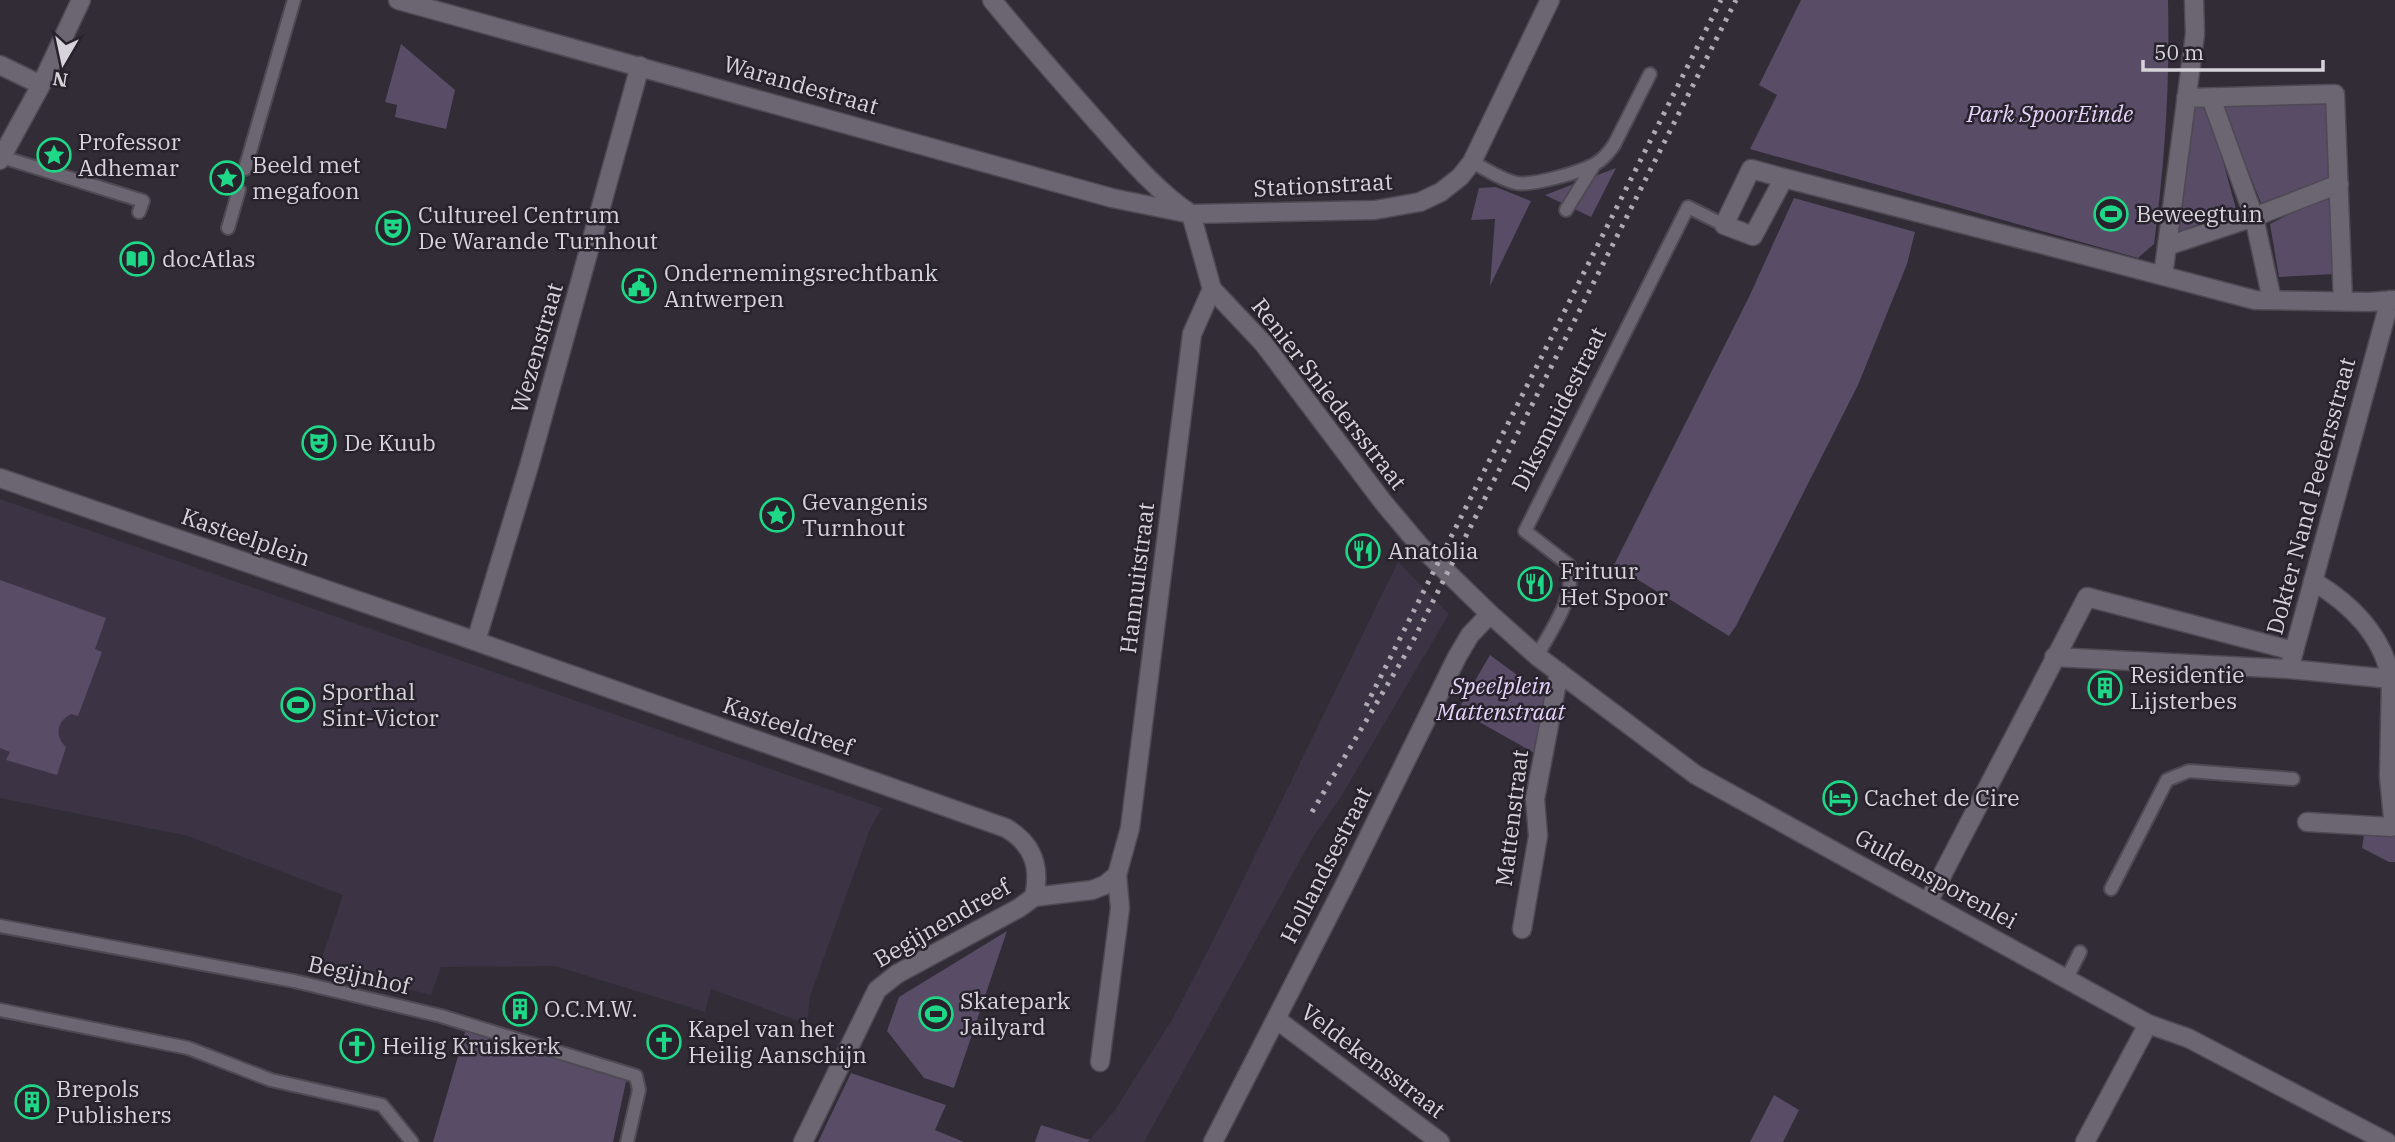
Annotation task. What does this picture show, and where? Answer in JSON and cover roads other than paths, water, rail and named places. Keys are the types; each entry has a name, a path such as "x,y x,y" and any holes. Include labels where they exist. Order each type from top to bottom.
{"street":[{"path":"1,159 41,85 81,0"},
{"path":"992,0 1143,173 1191,214"},
{"name":"Stationstraat","path":"1191,214 1351,212 1404,206 1432,197 1451,185 1472,162 1550,0"},
{"path":"2163,276 2195,34 2194,0"},
{"name":"Warandestraat","path":"410,2 1112,198 1191,214"},
{"path":"0,65 41,85"},
{"name":"Wezenstraat","path":"476,641 536,440 640,66"},
{"path":"2186,98 2335,94 2343,301"},
{"path":"2211,98 2254,217 2273,300"},
{"path":"1724,225 1751,169 2255,300 2393,300"},
{"name":"Diksmuidestraat","path":"1724,225 1753,236 1784,178"},
{"path":"2167,246 2254,217 2339,184"},
{"name":"Renier Sniedersstraat","path":"1191,214 1212,289 1263,342 1383,502 1420,546 1490,614"},
{"name":"Hannuitstraat","path":"1100,1062 1120,908 1117,875 1130,828 1192,334 1212,289"},
{"name":"Dokter Nand Peetersstraat","path":"1928,902 2087,597 2292,660 2393,300"},
{"name":"Kasteelplein","path":"0,478 476,641"},
{"path":"2307,822 2390,827 2393,818 2389,777 2393,675 2368,625 2342,601 2313,581"},
{"name":"Guldensporenlei","path":"1490,614 1537,656 1696,775 2148,1024 2189,1038 2387,1142"},
{"name":"Hollandsestraat","path":"1213,1142 1457,657 1470,635 1490,614"},
{"name":"Kasteeldreef","path":"476,641 1006,828 1022,837 1031,853 1037,882 1034,897"},
{"path":"2054,657 2292,660 2393,675"},
{"name":"Mattenstraat","path":"1522,929 1538,836 1535,799 1559,672"},
{"path":"1034,897 1092,890 1105,886 1117,875"},
{"name":"Begijnendreef","path":"803,1142 877,990 897,974 1019,908 1034,897"},
{"name":"Veldekensstraat","path":"1276,1019 1440,1142"},
{"path":"2085,1142 2148,1024"}],"lane":[{"path":"245,169 293,0"},
{"path":"1566,210 1594,165 1609,153 1614,145 1650,74"},
{"path":"1,159 143,201 139,212"},
{"path":"1472,162 1506,180 1521,183 1537,182 1594,165"},
{"path":"228,228 239,190"},
{"name":"Diksmuidestraat","path":"1537,656 1567,599 1572,576 1569,565 1525,531 1688,207 1724,225"},
{"path":"2111,889 2167,780 2189,772 2293,779"},
{"name":"Begijnhof","path":"0,926 294,981 441,1016 636,1076 639,1090 627,1142"},
{"path":"2066,980 2080,952"},
{"path":"0,1010 188,1048 271,1080 382,1105 412,1142"}],"railway":[{"path":"1366,706 1721,0"},
{"path":"1312,812 1411,645 1736,0"}],"place":[{"name":"Professor Adhemar","path":"54,155"},
{"name":"Beeld met megafoon","path":"227,178"},
{"name":"Beweegtuin","path":"2111,214"},
{"name":"Cultureel Centrum De Warande Turnhout","path":"393,228"},
{"name":"docAtlas","path":"137,259"},
{"name":"Ondernemingsrechtbank Antwerpen","path":"639,286"},
{"name":"De Kuub","path":"319,443"},
{"name":"Gevangenis Turnhout","path":"777,515"},
{"name":"Anatolia","path":"1363,551"},
{"name":"Frituur Het Spoor","path":"1535,584"},
{"name":"Residentie Lijsterbes","path":"2105,688"},
{"name":"Sporthal Sint-Victor","path":"298,705"},
{"name":"Cachet de Cire","path":"1840,798"},
{"name":"O.C.M.W.","path":"520,1009"},
{"name":"Skatepark Jailyard","path":"936,1014"},
{"name":"Kapel van het Heilig Aanschijn","path":"664,1042"},
{"name":"Heilig Kruiskerk","path":"357,1046"},
{"name":"Brepols Publishers","path":"32,1102"}],"park label":[{"name":"Park SpoorEinde","path":"2050,114"},
{"name":"Speelplein Mattenstraat","path":"1501,699"}]}
